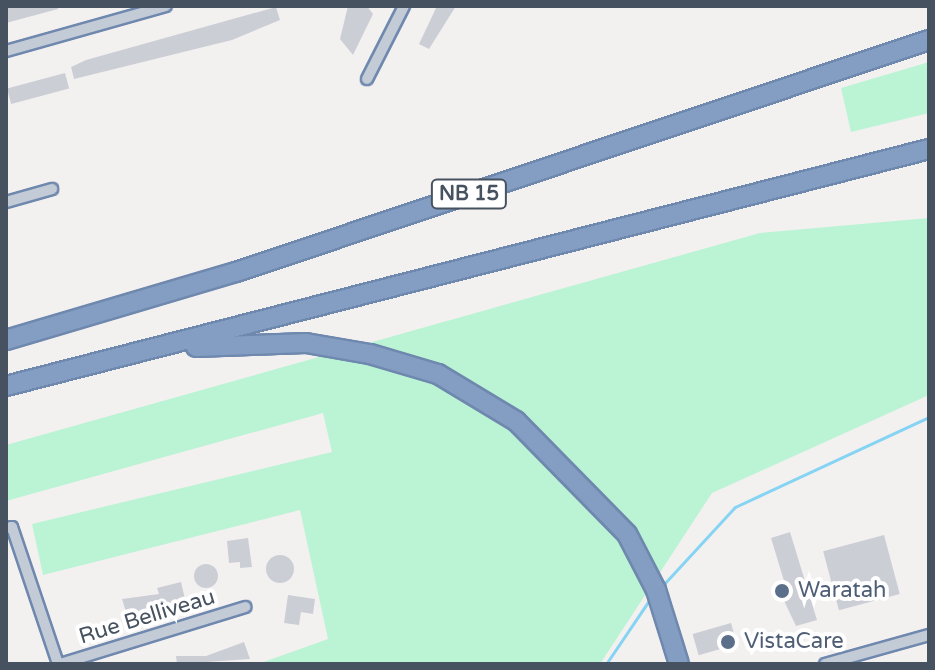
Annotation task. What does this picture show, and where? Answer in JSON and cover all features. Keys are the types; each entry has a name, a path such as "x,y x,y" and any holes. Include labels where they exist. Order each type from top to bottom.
{"highway":[{"name":"NB 15","path":"6,340 236,272 929,40"},
{"path":"6,386 929,149"},
{"path":"137,353 306,343 438,374 516,421 627,534 656,590 679,664"}],"street":[{"path":"6,51 166,6"},
{"path":"367,79 404,6"},
{"path":"6,202 52,189"},
{"path":"6,528 12,527 59,664"},
{"name":"Rue Belliveau","path":"59,664 245,607"},
{"path":"825,664 929,635"}],"green space":[{"path":"929,62 929,113 851,132 841,88"},
{"path":"929,218 929,395 712,493 600,664 258,664 328,639 300,510 43,575 32,524 332,452 323,413 6,501 6,445 760,233"}],"building":[{"path":"6,6 58,6 58,9 6,23"},
{"path":"348,6 367,6 373,14 353,55 340,39"},
{"path":"437,6 456,6 429,49 419,44"},
{"path":"276,7 280,20 232,40 74,79 71,67 86,60"},
{"path":"65,73 69,88 11,104 7,89"},
{"path":"790,532 817,620 796,626 776,584 784,581 771,538"},
{"path":"884,535 900,594 839,610 823,551"},
{"path":"248,538 252,567 240,568 240,562 229,563 227,541"},
{"path":"280,555 290,559 294,569 290,579 280,583 270,579 266,569 270,559"},
{"path":"206,564 217,571 218,576 211,587 206,588 195,581 194,576 201,565"},
{"path":"181,582 185,599 127,615 122,599 159,594 157,588"},
{"path":"288,595 315,599 313,614 301,612 299,625 284,623"},
{"path":"731,623 737,644 699,655 693,634"},
{"path":"244,642 250,659 177,664 176,656 206,656"}],"waterway":[{"path":"663,585 735,507 929,417"},
{"path":"606,664 650,599"}],"place":[{"name":"Waratah","path":"782,591"},
{"name":"VistaCare","path":"728,642"}]}
